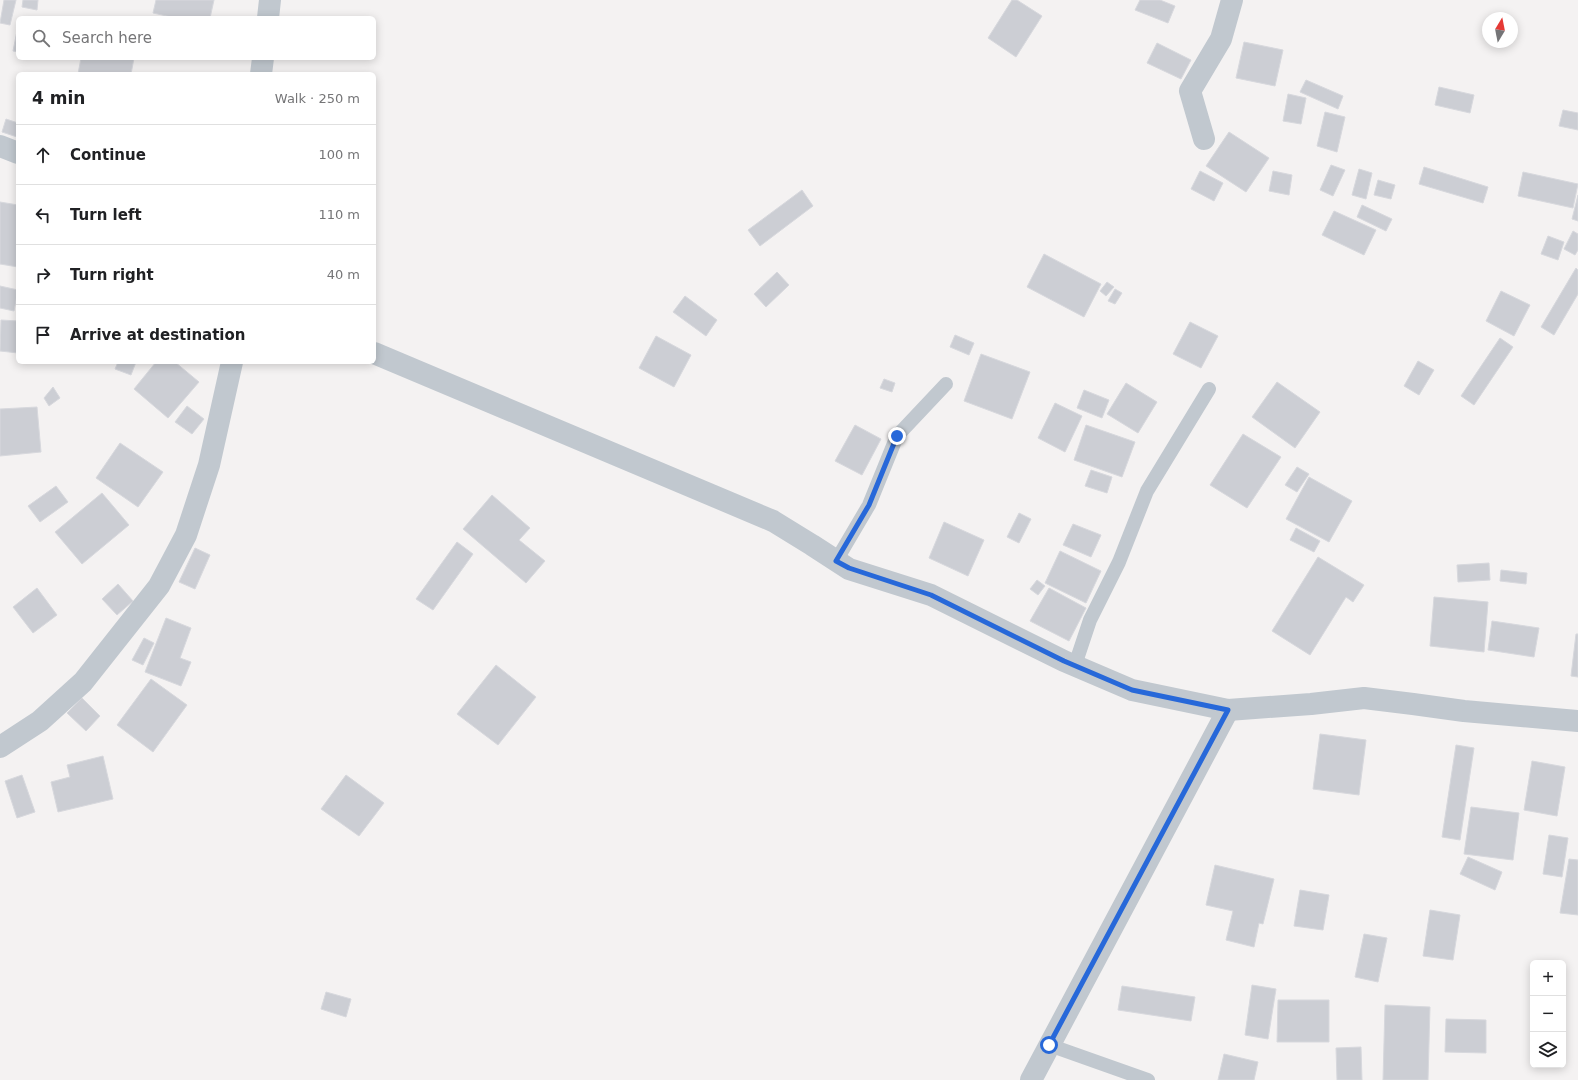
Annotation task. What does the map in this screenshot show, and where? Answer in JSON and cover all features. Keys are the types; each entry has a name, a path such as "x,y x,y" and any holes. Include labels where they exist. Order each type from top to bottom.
{"street":[{"path":"268,16 270,0"},
{"path":"1204,139 1190,91 1221,39 1232,0"},
{"path":"261,72 263,60"},
{"path":"0,146 16,152"},
{"path":"376,354 773,521 849,568 931,595 1075,665 1132,690 1228,710 1311,704 1364,698 1464,711 1578,721"},
{"path":"0,747 40,721 83,682 159,586 186,535 209,465 232,364"},
{"path":"1030,1080 1228,710"}],"lane":[{"path":"836,561 869,505 897,436 946,384"},
{"path":"1075,665 1090,620 1119,562 1147,491 1208,389"},
{"path":"1049,1045 1148,1080"}],"building":[{"path":"4,0 16,0 10,25 0,23"},
{"path":"23,0 38,0 37,10 22,7"},
{"path":"156,0 214,0 210,16 167,16 153,13"},
{"path":"1012,0 1017,0 1042,16 1016,57 988,38"},
{"path":"1140,0 1160,0 1175,6 1168,23 1135,10"},
{"path":"16,36 16,52 13,51"},
{"path":"1244,42 1283,50 1275,86 1236,78"},
{"path":"1157,43 1191,60 1181,79 1147,63"},
{"path":"81,60 134,60 131,72 78,72"},
{"path":"1306,80 1343,96 1338,109 1300,92"},
{"path":"1439,87 1474,95 1470,113 1435,105"},
{"path":"1288,94 1306,98 1301,124 1283,121"},
{"path":"1563,110 1578,113 1578,130 1559,126"},
{"path":"1325,112 1345,117 1337,152 1317,146"},
{"path":"6,119 16,122 16,137 2,132"},
{"path":"1229,132 1269,158 1246,192 1206,166"},
{"path":"1331,165 1345,170 1333,196 1320,190"},
{"path":"1424,167 1488,187 1483,203 1419,184"},
{"path":"1359,169 1372,173 1366,199 1352,195"},
{"path":"1200,171 1223,183 1214,201 1191,189"},
{"path":"1273,171 1292,175 1289,195 1269,191"},
{"path":"1523,172 1578,184 1573,208 1518,196"},
{"path":"1378,180 1395,185 1391,199 1374,195"},
{"path":"802,190 813,206 760,246 748,230"},
{"path":"1578,195 1578,221 1572,219"},
{"path":"0,202 16,205 16,267 0,264"},
{"path":"1362,205 1392,219 1386,231 1357,217"},
{"path":"1334,211 1376,230 1364,255 1322,235"},
{"path":"1573,231 1578,234 1578,250 1575,255 1564,249"},
{"path":"1548,236 1564,242 1558,260 1541,254"},
{"path":"1044,254 1101,284 1084,317 1027,287"},
{"path":"1576,268 1578,270 1578,294 1554,335 1541,327"},
{"path":"777,272 789,285 766,307 754,294"},
{"path":"1107,282 1114,287 1106,296 1100,291"},
{"path":"0,286 16,290 14,311 0,308"},
{"path":"1115,289 1122,293 1115,304 1108,301"},
{"path":"1501,291 1530,305 1514,336 1486,321"},
{"path":"685,296 717,320 706,336 673,312"},
{"path":"1,320 16,321 16,353 0,351"},
{"path":"1190,322 1218,336 1201,368 1173,354"},
{"path":"955,335 974,343 969,355 950,347"},
{"path":"656,336 691,355 674,387 639,368"},
{"path":"1500,338 1513,347 1474,405 1461,396"},
{"path":"981,354 1030,372 1012,419 964,401"},
{"path":"1418,361 1434,370 1419,395 1404,386"},
{"path":"117,364 135,364 131,375 115,369"},
{"path":"154,364 177,364 199,382 168,418 134,389"},
{"path":"884,379 895,383 892,392 880,388"},
{"path":"1277,382 1320,412 1295,448 1252,417"},
{"path":"1126,383 1157,402 1138,433 1107,414"},
{"path":"53,387 60,398 49,406 44,398"},
{"path":"1084,390 1109,400 1102,418 1077,408"},
{"path":"1055,403 1082,416 1065,452 1038,438"},
{"path":"187,406 204,419 192,434 175,422"},
{"path":"37,407 41,452 0,456 0,409"},
{"path":"855,425 881,439 862,475 835,461"},
{"path":"1086,425 1135,442 1122,477 1074,460"},
{"path":"1243,434 1281,457 1247,508 1210,485"},
{"path":"120,443 163,472 138,507 96,478"},
{"path":"1297,467 1309,474 1297,492 1285,485"},
{"path":"1091,470 1112,477 1107,493 1085,486"},
{"path":"1309,477 1352,501 1329,542 1286,519"},
{"path":"56,486 68,502 40,522 28,506"},
{"path":"102,493 129,525 82,564 55,532"},
{"path":"492,495 530,528 519,540 545,561 526,583 463,529"},
{"path":"1019,513 1031,519 1019,543 1007,537"},
{"path":"944,522 984,540 968,576 929,558"},
{"path":"1073,524 1101,535 1091,557 1063,545"},
{"path":"1296,528 1320,541 1314,552 1290,540"},
{"path":"457,542 473,554 433,610 416,599"},
{"path":"195,548 210,555 195,589 179,582"},
{"path":"1060,551 1101,571 1086,603 1045,583"},
{"path":"1318,557 1364,585 1353,602 1346,597 1310,655 1272,631"},
{"path":"1489,563 1490,580 1458,582 1457,565"},
{"path":"1501,570 1527,573 1526,584 1500,581"},
{"path":"1037,580 1045,586 1038,595 1030,589"},
{"path":"118,584 133,601 117,615 102,599"},
{"path":"37,588 57,615 33,633 13,607"},
{"path":"1049,588 1086,608 1069,641 1030,621"},
{"path":"1434,597 1488,602 1484,652 1430,646"},
{"path":"166,618 191,628 180,658 191,662 181,686 145,672"},
{"path":"1492,621 1539,628 1534,657 1488,650"},
{"path":"1576,634 1578,634 1578,677 1571,676"},
{"path":"144,638 154,643 143,665 132,660"},
{"path":"496,665 536,697 498,745 457,714"},
{"path":"151,679 187,705 153,752 117,725"},
{"path":"82,698 100,716 86,731 67,713"},
{"path":"1320,734 1366,740 1359,795 1313,789"},
{"path":"1456,745 1474,748 1460,840 1442,837"},
{"path":"103,756 113,799 58,812 51,782 70,777 67,765"},
{"path":"1532,761 1565,767 1557,816 1524,810"},
{"path":"22,775 35,812 17,818 5,781"},
{"path":"346,775 384,803 359,836 321,809"},
{"path":"1471,807 1519,813 1513,860 1464,854"},
{"path":"1549,835 1568,838 1562,877 1543,874"},
{"path":"1468,857 1502,872 1495,890 1460,874"},
{"path":"1569,859 1578,860 1578,915 1560,913"},
{"path":"1215,865 1274,879 1263,924 1259,923 1254,947 1226,940 1233,911 1206,905"},
{"path":"1300,890 1329,895 1323,930 1294,926"},
{"path":"1430,910 1460,915 1453,960 1423,956"},
{"path":"1364,934 1387,938 1378,982 1355,977"},
{"path":"1252,985 1276,989 1268,1039 1245,1035"},
{"path":"1122,986 1195,997 1191,1021 1118,1010"},
{"path":"326,992 351,999 346,1017 321,1009"},
{"path":"1278,1000 1329,1000 1329,1042 1277,1042"},
{"path":"1385,1005 1430,1007 1428,1080 1383,1080"},
{"path":"1446,1019 1486,1020 1486,1053 1445,1052"},
{"path":"1361,1047 1362,1080 1337,1080 1336,1048"},
{"path":"1224,1054 1258,1062 1254,1080 1218,1080"}],"route":[{"path":"897,436 869,505 836,561 849,568 931,595 1064,661 1132,690 1228,710 1049,1045"}]}
